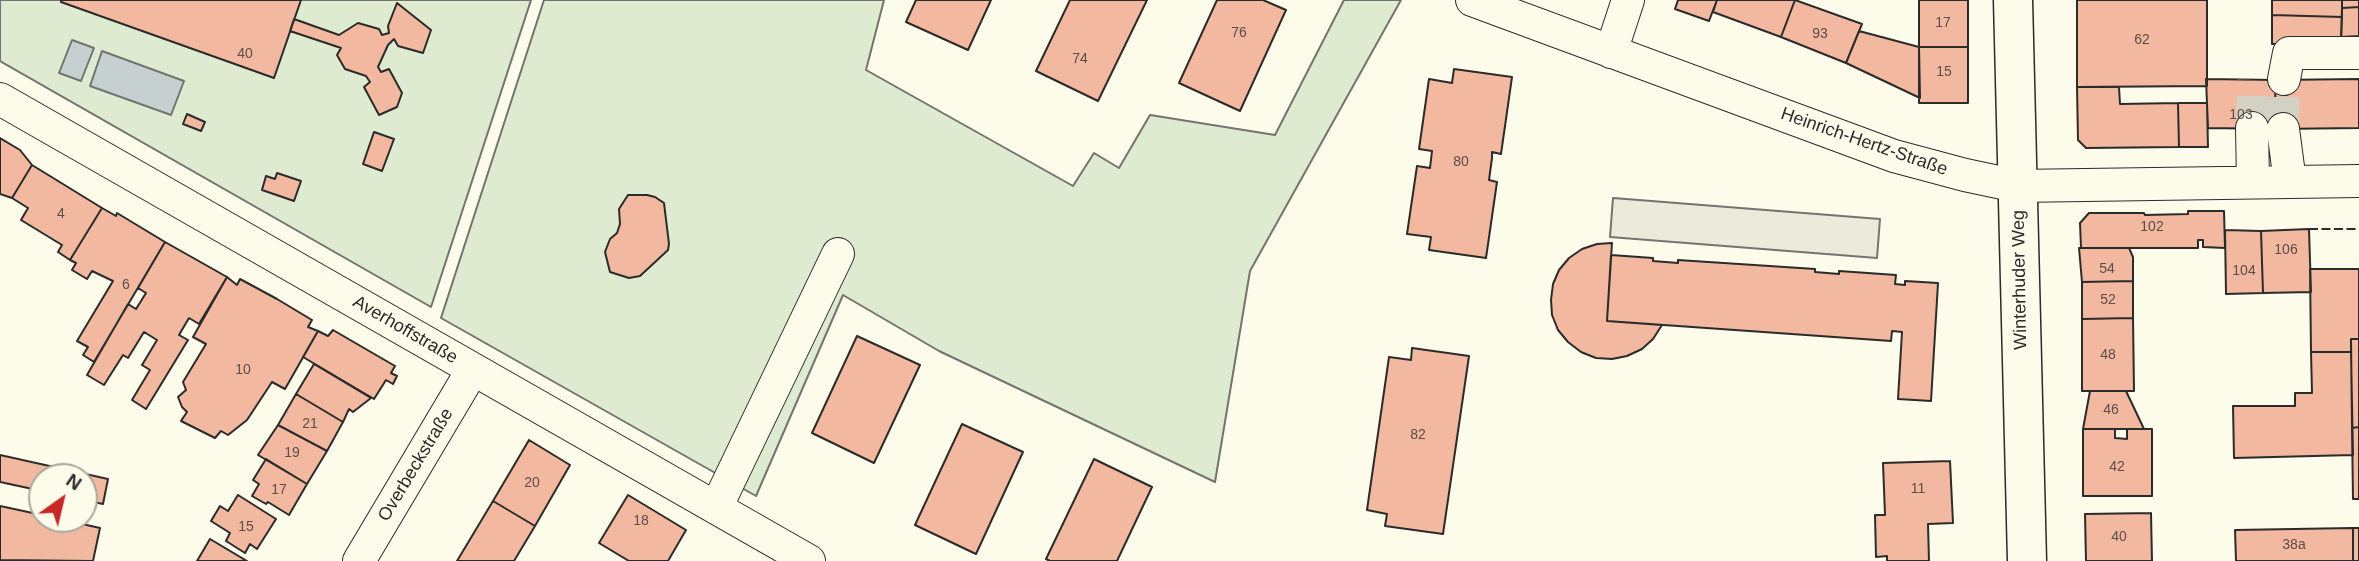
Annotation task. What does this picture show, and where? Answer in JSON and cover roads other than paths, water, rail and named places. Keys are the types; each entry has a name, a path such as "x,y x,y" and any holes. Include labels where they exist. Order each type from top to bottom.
{"main road":[{"name":"Winterhuder Weg","path":"2013,0 2027,561"}],"street":[{"name":"Heinrich-Hertz-Straße","path":"1472,0 1894,156 2017,186 2359,181"},
{"path":"1611,52 1628,0"},
{"path":"2284,79 2289,54 2359,53"},
{"name":"Averhoffstraße","path":"0,99 809,561"},
{"path":"2252,128 2253,182"},
{"path":"2283,129 2290,182"},
{"path":"716,508 838,254"},
{"name":"Overbeckstraße","path":"359,561 473,369"}],"tunnel":[{"path":"2283,129 2284,79"},
{"path":"2252,128 2253,80"}]}
